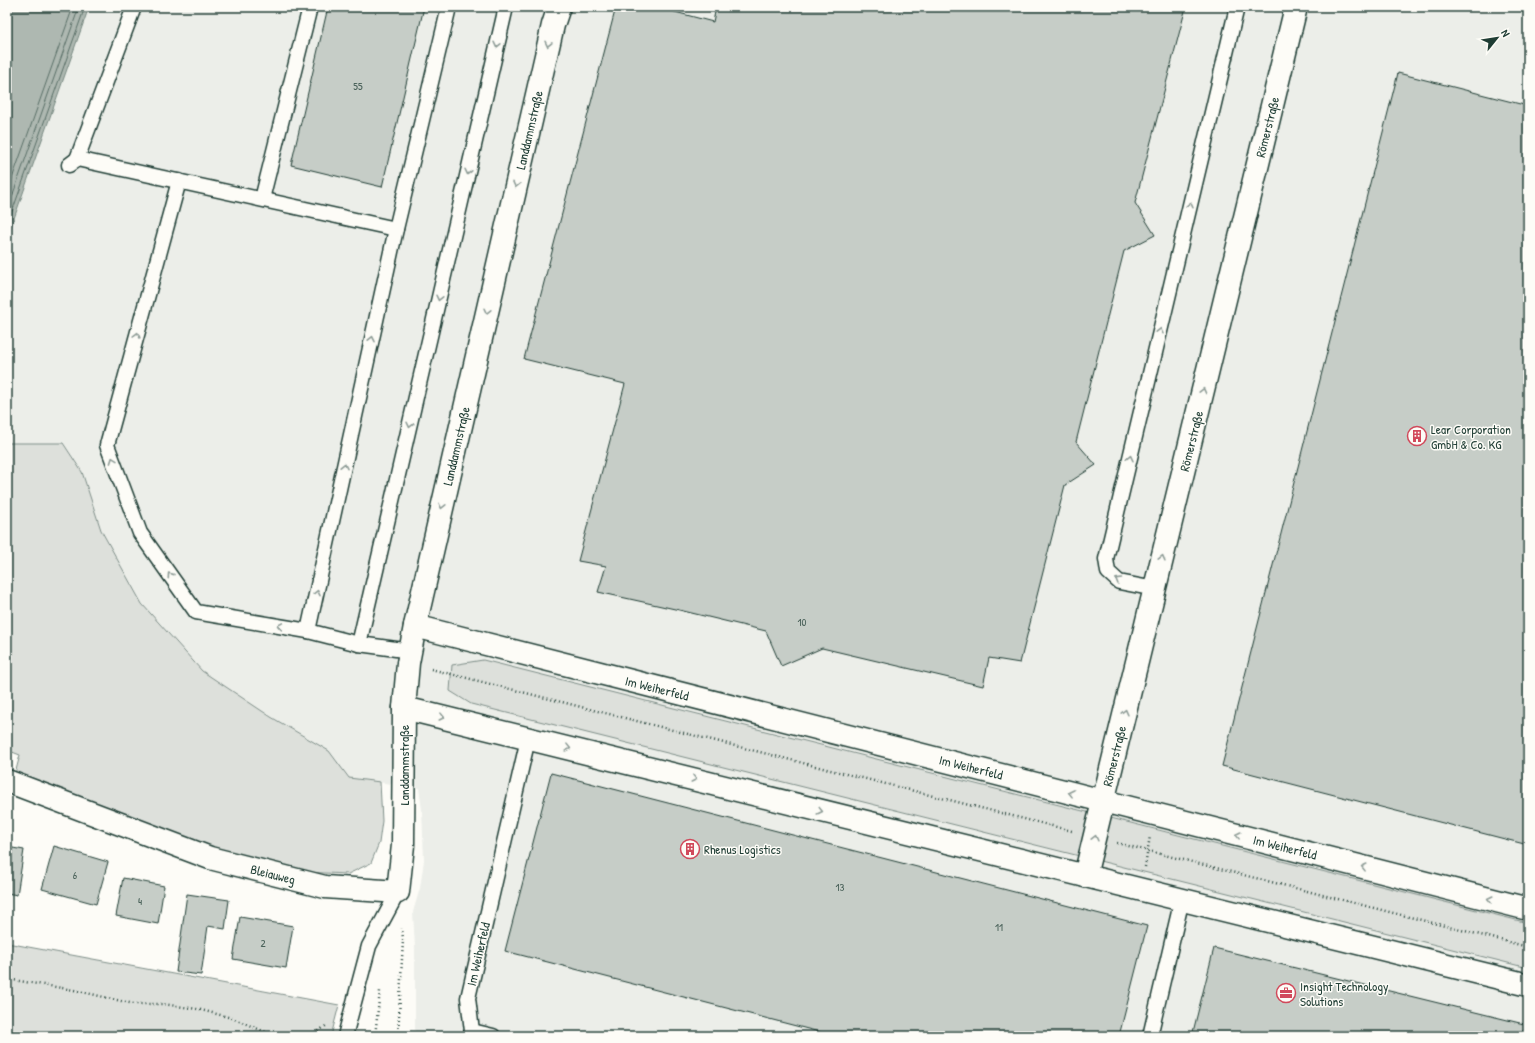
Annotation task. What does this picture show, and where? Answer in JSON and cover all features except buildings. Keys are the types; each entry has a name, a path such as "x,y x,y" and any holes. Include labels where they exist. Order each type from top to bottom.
{"street":[{"name":"Landdammstraße","path":"398,892 403,845 404,708 408,663 415,626 553,25 560,7"},
{"name":"Römerstraße","path":"1085,876 1296,7"},
{"name":"Im Weiherfeld","path":"415,626 1528,909"},
{"path":"404,708 1528,985"},
{"name":"Bleiauweg","path":"7,781 210,858 325,887 398,892"}],"lane":[{"path":"134,7 73,162 179,181 396,229"},
{"path":"262,199 310,7"},
{"path":"308,631 396,229 449,7"},
{"path":"359,644 506,7"},
{"path":"1155,589 1119,582 1108,572 1106,559 1237,7"},
{"path":"179,181 107,445 140,532 196,612 308,631 359,644 411,651"},
{"name":"Im Weiherfeld","path":"493,1036 471,1033 468,998 528,738"},
{"path":"345,1036 369,946 398,892"},
{"path":"1150,1036 1182,899"}],"path":[{"path":"451,674 1076,832"},
{"path":"1144,872 1150,835"},
{"path":"1114,842 1528,947"},
{"path":"398,892 403,940 398,1036"},
{"path":"7,979 74,990 134,1004 163,1004 197,1009 232,1018 275,1036"}],"shaded area":[{"path":"89,7 1528,7 1528,1036 415,1036 415,948 413,912 420,888 424,860 422,810 419,788 349,778 329,751 271,717 202,671 142,604 101,530 82,472 63,443 7,443 7,238"},
{"path":"7,443 63,443 82,472 101,530 142,604 202,671 271,717 329,751 349,778 380,782 382,821 379,843 371,863 348,874 301,872 208,850 15,774 20,755 7,750"},
{"path":"483,660 1528,923 1528,968 471,704 450,691 452,665"},
{"path":"7,943 339,1005 331,1036 7,1036"}],"water":[{"path":"7,7 89,7 7,238"}],"place":[{"name":"Lear Corporation GmbH & Co. KG","path":"1417,436"},
{"name":"Rhenus Logistics","path":"690,849"},
{"name":"Insight Technology Solutions","path":"1286,993"}]}
